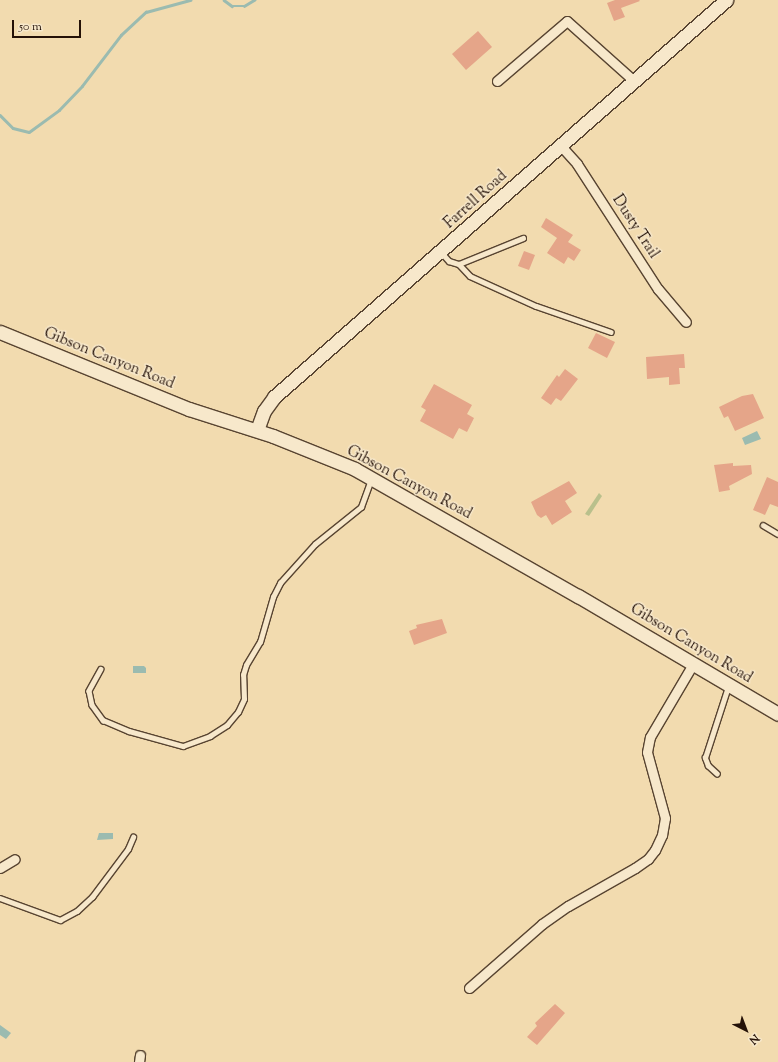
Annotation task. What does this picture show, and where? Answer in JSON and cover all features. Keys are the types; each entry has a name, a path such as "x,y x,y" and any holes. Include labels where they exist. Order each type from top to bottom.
{"main road":[{"name":"Farrell Road","path":"257,430 264,411 274,397 441,252 726,0"},
{"name":"Gibson Canyon Road","path":"0,332 189,409 257,430 371,477 778,714"}],"street":[{"path":"497,80 567,21 634,81"},
{"name":"Dusty Trail","path":"561,146 577,164 658,289 686,322"},
{"path":"469,988 542,924 568,906 648,860 655,850 662,835 665,818 646,752 650,737 693,664"},
{"path":"0,868 15,859"}],"lane":[{"path":"459,264 523,238"},
{"path":"441,252 448,260 459,264 470,276 536,306 610,332"},
{"path":"101,669 89,691 92,705 103,720 128,731 183,746 210,736 227,725 238,712 244,699 243,675 246,665 260,642 273,597 280,583 315,544 361,507 371,477"},
{"path":"763,525 778,534"},
{"path":"717,774 708,766 705,758 716,731 729,685"},
{"path":"0,898 60,920 77,911 92,897 128,849 133,837"}],"green space":[{"path":"599,493 602,496 589,516 585,514"}],"water":[{"path":"757,431 761,439 745,445 742,438"},
{"path":"133,666 144,666 146,668 146,673 133,673"},
{"path":"99,833 113,833 113,839 97,840"},
{"path":"0,1025 11,1033 6,1039 0,1035"}],"building":[{"path":"615,0 640,1 621,8 625,17 614,21 607,3"},
{"path":"478,31 492,47 466,70 452,54"},
{"path":"546,218 573,235 568,242 581,250 574,261 568,257 564,264 547,253 557,238 541,227"},
{"path":"524,251 535,255 529,270 518,266"},
{"path":"596,333 615,342 607,358 588,348"},
{"path":"684,354 685,368 679,368 680,384 669,385 669,377 647,379 646,357"},
{"path":"565,369 578,379 561,401 556,398 551,405 541,398 557,375 559,377"},
{"path":"434,384 472,405 467,414 474,418 467,432 459,428 453,439 420,421 426,410 421,407"},
{"path":"753,394 764,418 735,431 728,416 724,418 719,407 742,396"},
{"path":"733,463 733,466 751,465 752,474 729,486 730,490 719,492 714,465"},
{"path":"767,477 778,482 778,507 770,504 765,515 753,510"},
{"path":"569,481 577,493 565,501 572,512 552,525 546,515 541,518 537,515 531,502"},
{"path":"442,619 447,633 414,645 409,631 417,628 416,625"},
{"path":"555,1004 565,1013 537,1045 527,1037 537,1026 535,1023"}],"waterway":[{"path":"0,115 13,128 29,132 59,110 82,86 121,35 146,12 190,0"},
{"path":"224,0 232,6 244,6 254,0"}]}
